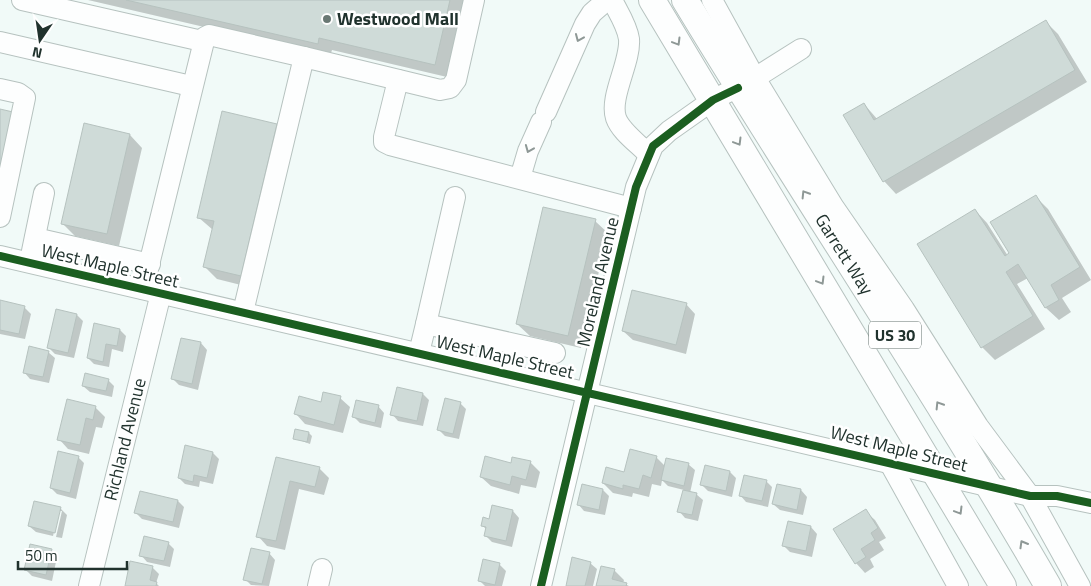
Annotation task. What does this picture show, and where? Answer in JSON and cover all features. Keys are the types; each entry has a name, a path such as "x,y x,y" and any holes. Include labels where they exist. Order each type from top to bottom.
{"main road":[{"name":"Garrett Way","path":"652,0 1003,586"},
{"name":"Garrett Way","path":"686,0 747,83 991,487 1048,586"}],"street":[{"path":"22,0 202,41 209,35 440,90 450,88 456,80 474,0"},
{"path":"520,178 528,150 585,24 592,13 607,0"},
{"path":"612,0 627,30 629,41 616,101 616,116 622,127 649,155"},
{"path":"712,0 747,83 904,309 978,426 1030,496 1080,586"},
{"name":"Richland Avenue","path":"89,586 152,291 150,264 202,41"},
{"path":"0,42 191,86"},
{"name":"Moreland Avenue","path":"541,586 636,187 653,146 669,131 713,100 747,83 801,49"},
{"path":"243,312 304,57"},
{"path":"398,80 384,142 632,208"},
{"path":"0,89 18,93 25,98 0,217"},
{"path":"30,263 44,192"},
{"path":"419,353 455,198"},
{"path":"35,238 150,264"},
{"name":"West Maple Street","path":"0,256 1030,496 1058,496 1091,503"},
{"path":"426,324 555,354"},
{"path":"890,462 958,586"}],"building":[{"name":"Westwood Mall","path":"126,0 450,0 435,65 319,38 318,44"},
{"path":"1046,20 1075,70 883,182 843,115 864,103 874,120"},
{"path":"0,109 13,112 0,168"},
{"path":"222,111 277,124 241,276 203,267 214,221 197,218"},
{"path":"84,123 130,134 107,234 61,224"},
{"path":"1036,195 1080,267 1051,285 1059,300 1045,308 1018,264 1006,272 1033,316 981,348 917,244 975,209 1005,256 1009,253 990,222"},
{"path":"543,207 596,219 568,336 516,324"},
{"path":"632,290 687,303 676,345 622,331"},
{"path":"0,300 25,306 19,334 0,330"},
{"path":"56,309 77,314 68,353 47,348"},
{"path":"94,323 120,329 117,346 106,344 103,362 87,358"},
{"path":"181,338 201,342 192,384 171,379"},
{"path":"29,346 49,351 43,377 23,373"},
{"path":"85,373 109,379 106,391 82,386"},
{"path":"397,387 423,393 417,421 390,415"},
{"path":"323,392 341,396 334,425 294,414 299,396 321,402"},
{"path":"445,398 461,402 453,434 437,430"},
{"path":"67,399 96,406 93,420 86,418 80,445 57,440"},
{"path":"356,400 379,405 375,423 352,417"},
{"path":"295,429 309,432 307,442 293,439"},
{"path":"185,445 213,452 207,478 194,475 193,482 178,478"},
{"path":"630,449 657,456 651,478 643,475 639,489 623,485 623,489 602,483 606,467 624,472"},
{"path":"58,451 79,456 70,493 50,488"},
{"path":"485,456 511,463 512,457 531,461 526,480 512,476 510,485 480,477"},
{"path":"276,457 320,467 315,487 290,481 276,541 256,537"},
{"path":"666,458 689,463 684,486 661,480"},
{"path":"705,465 730,471 726,491 700,485"},
{"path":"744,475 767,480 762,501 739,496"},
{"path":"582,484 603,489 599,510 577,505"},
{"path":"777,484 801,489 797,510 772,504"},
{"path":"683,490 697,493 692,515 677,512"},
{"path":"140,491 178,500 173,522 134,513"},
{"path":"34,501 61,507 55,533 28,526"},
{"path":"492,505 513,510 506,541 484,536 486,527 481,526 483,517 489,519"},
{"path":"866,509 878,528 871,533 875,540 861,549 866,557 855,564 833,529"},
{"path":"788,521 811,526 806,551 782,546"},
{"path":"144,536 169,542 164,561 139,556"},
{"path":"30,544 52,549 46,575 24,570"},
{"path":"251,548 270,552 262,584 243,580"},
{"path":"572,557 591,562 585,586 566,586"},
{"path":"483,559 500,563 495,585 478,581"},
{"path":"130,561 153,566 150,580 157,582 156,586 125,586"},
{"path":"601,566 615,569 612,579 627,583 626,586 596,586"}],"cycle path":[{"path":"541,586 636,187 653,146 713,100 738,88"},
{"path":"0,256 1030,496 1057,496 1091,503"}],"place":[{"name":"Westwood Mall","path":"327,19"}]}
